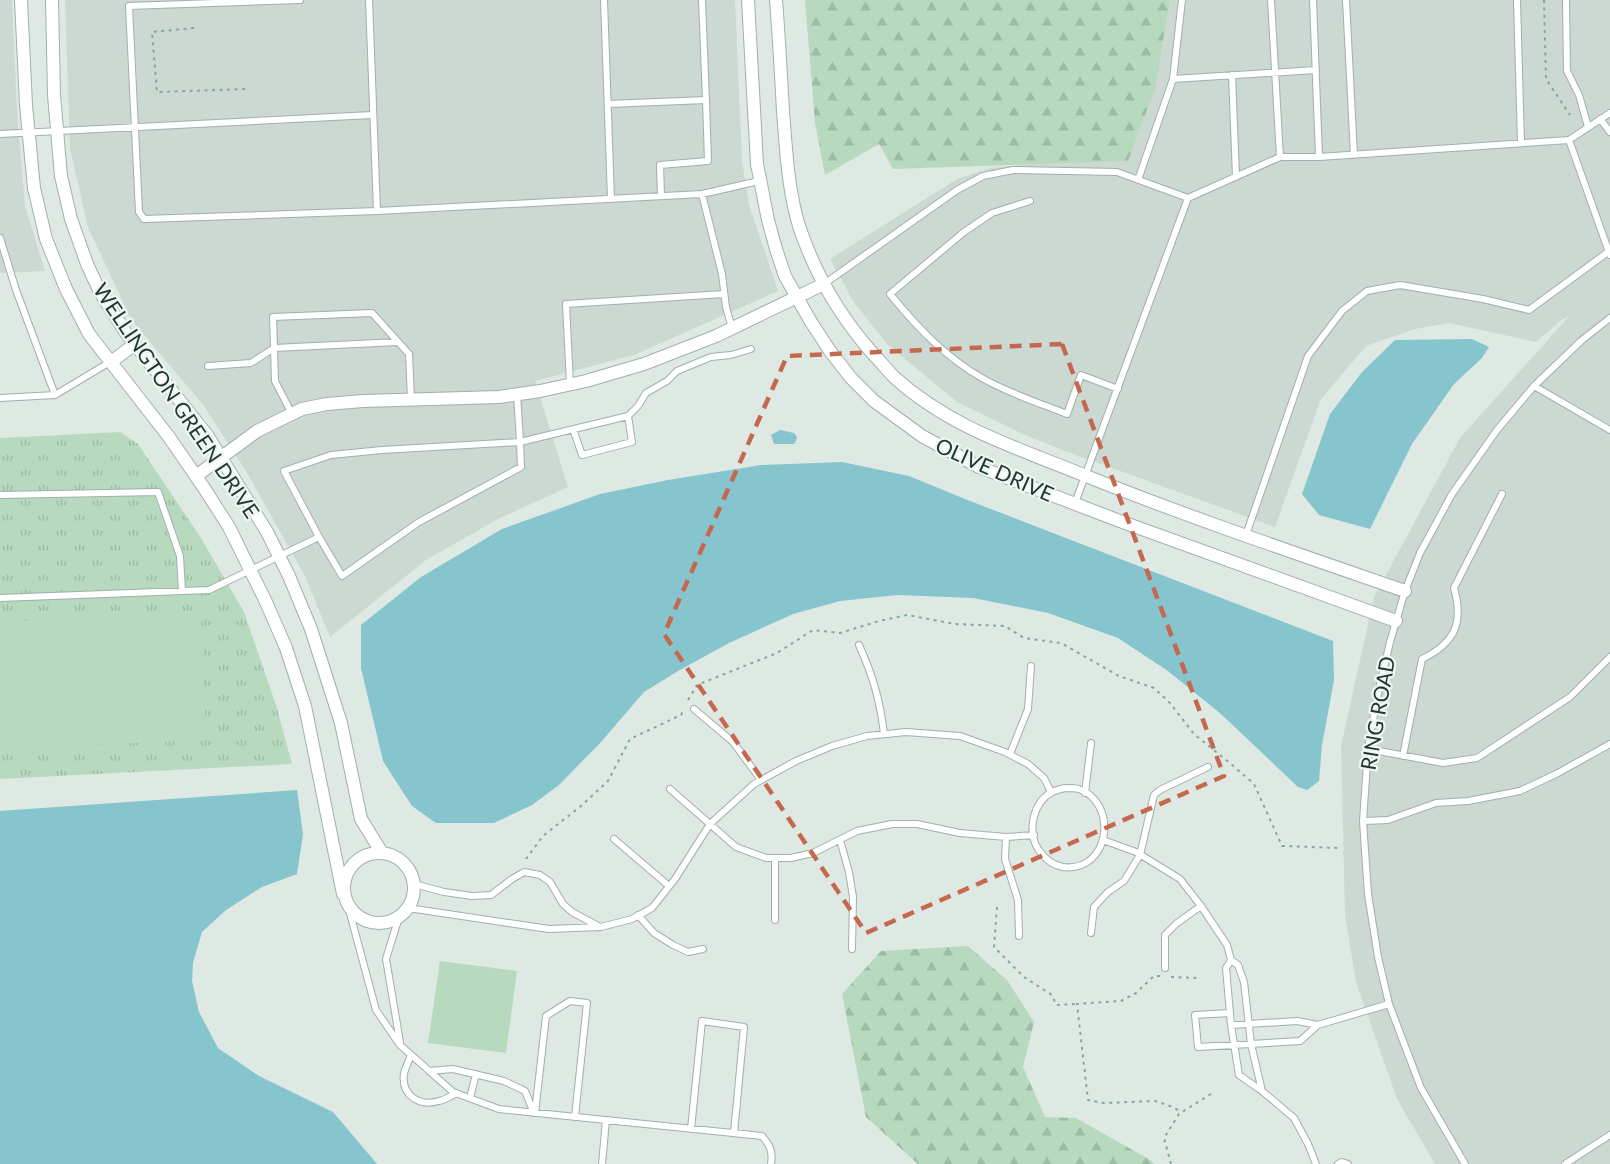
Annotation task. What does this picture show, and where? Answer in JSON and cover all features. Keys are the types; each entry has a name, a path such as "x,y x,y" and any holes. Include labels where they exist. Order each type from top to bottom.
{"street":[{"name":"WELLINGTON GREEN DRIVE","path":"21,0 34,188 46,238 66,289 88,334 169,437 196,476 229,527 266,602 286,648 305,706 345,900"},
{"name":"WELLINGTON GREEN DRIVE","path":"52,0 54,95 61,176 71,219 87,264 100,292 126,333 207,435 267,532 311,629 341,723 361,819 382,853"},
{"name":"OLIVE DRIVE","path":"748,0 756,164 776,249 785,276 796,297 830,351 874,401 922,436 979,467 1117,520 1396,621"},
{"name":"OLIVE DRIVE","path":"776,0 786,146 792,196 799,225 824,284 858,338 892,375 946,415 991,439 1116,489 1405,591"},
{"path":"196,476 257,431 302,409 363,400 499,397 570,384 644,364 716,336 824,284"},
{"path":"111,362 135,344"},
{"path":"382,853 394,856 404,863 411,873 414,884 413,897 403,913 388,922 375,924 366,921 356,915 345,900 344,879 349,868 358,859 369,854 382,853"}],"lane":[{"path":"300,0 129,6 139,212 144,219 377,211 702,194 759,181"},
{"path":"369,0 377,211"},
{"path":"604,0 611,199"},
{"path":"661,196 660,165 708,161 702,0"},
{"path":"1138,180 1173,79 1182,0"},
{"path":"1271,0 1280,157"},
{"path":"1313,0 1319,157"},
{"path":"1346,0 1354,155"},
{"path":"1517,0 1521,143"},
{"path":"1566,0 1567,71 1579,95 1588,127"},
{"path":"1173,79 1316,70"},
{"path":"1232,75 1236,177"},
{"path":"608,104 706,100"},
{"path":"824,284 957,190 983,176 1013,170 1117,172 1188,198 1280,157 1354,155 1569,140 1610,113"},
{"path":"0,134 372,115"},
{"path":"1600,119 1610,132"},
{"path":"1246,535 1308,356 1342,311 1367,291 1400,285 1483,299 1529,310 1609,254 1569,140"},
{"path":"702,194 722,274 726,307 733,328"},
{"path":"1075,504 1188,198"},
{"path":"1030,201 992,213 964,232 890,294 916,325 947,353 982,378 1022,396 1067,414 1081,375 1118,389"},
{"path":"0,238 16,290 55,394"},
{"path":"570,384 566,304 724,294"},
{"path":"292,414 275,381 273,317 372,313 409,354 411,399"},
{"name":"RING ROAD","path":"1465,1164 1421,1088 1389,1004 1378,957 1368,894 1363,821 1368,749 1377,698 1405,591 1420,553 1452,494 1497,430 1534,386 1582,340 1610,318"},
{"path":"208,366 251,363 274,348 398,342"},
{"path":"517,394 520,442 521,467 419,522 342,576 285,471 331,455 520,442 628,416 646,393 667,381 677,371 711,357 731,355 751,349"},
{"path":"0,398 55,394 111,362"},
{"path":"1534,386 1610,430"},
{"path":"573,429 582,455 632,442 628,416"},
{"path":"0,495 158,492 180,556 182,591"},
{"path":"1403,756 1422,659 1438,651 1450,639 1457,622 1459,605 1454,588 1502,494"},
{"path":"0,598 208,591 319,537"},
{"path":"859,645 872,673 882,712 884,734"},
{"path":"1368,749 1443,763 1476,758 1570,697 1610,657"},
{"path":"1010,754 1029,709 1031,666"},
{"path":"694,709 733,742 761,780"},
{"path":"400,1045 386,960 403,913 549,929 601,927 632,919 652,908 710,824 754,784 796,761 832,746 867,736 906,732 960,736 1010,754 1028,764 1044,778 1051,792"},
{"path":"1085,793 1091,742"},
{"path":"1363,821 1388,820 1436,803 1468,801 1520,792 1610,744"},
{"path":"1091,933 1094,906 1124,881 1140,855 1154,795 1208,767"},
{"path":"1065,788 1079,789 1085,793 1092,797 1101,810 1105,825 1103,840 1097,854 1086,864 1072,868 1058,866 1046,859 1036,846 1032,831 1034,815 1041,802 1051,792 1065,788"},
{"path":"670,789 736,847 766,858 791,858 813,853 857,831 892,824 917,824 960,833 1006,837 1034,836"},
{"path":"1006,837 1005,859 1018,900 1019,936"},
{"path":"614,839 669,886"},
{"path":"840,840 853,897 852,949"},
{"path":"1103,840 1140,855 1180,879 1227,945 1231,960 1238,965 1244,982 1251,1044 1262,1091"},
{"path":"775,858 775,920"},
{"path":"414,884 472,896 491,895 524,872 540,875 550,882 563,904 572,912 601,927"},
{"name":"WELLINGTON GREEN DRIVE","path":"345,900 376,1010 400,1045 456,1093 499,1109 762,1136 770,1144 771,1164"},
{"path":"1165,968 1165,935 1177,922 1201,906"},
{"path":"638,915 654,933 673,945 688,952 703,949"},
{"path":"1231,960 1226,968 1231,1025 1239,1075 1294,1118 1316,1164"},
{"path":"535,1113 546,1016 570,1001 587,1003 575,1117"},
{"path":"1230,1013 1195,1015 1198,1047 1300,1041 1318,1025 1389,1004"},
{"path":"691,1129 702,1021 744,1027 734,1133"},
{"path":"1231,1025 1297,1021 1318,1025"},
{"path":"411,1055 405,1073 405,1087 409,1096 420,1102 431,1103 456,1093"},
{"path":"429,1071 453,1070 504,1081 525,1091 535,1113"},
{"path":"471,1098 476,1074"},
{"path":"602,1164 606,1120"},
{"path":"1565,1164 1610,1135"},
{"path":"1338,1164 1342,1162 1348,1164"}],"path":[{"path":"1544,0 1546,78 1570,115"},
{"path":"194,28 152,32 157,92 248,88"},
{"path":"525,859 543,836 608,781 630,739 681,715 697,685 777,653 813,630 840,633 907,615 955,624 1005,626 1024,638 1061,643 1119,676 1154,688 1170,703 1194,734 1254,784 1282,846 1340,848"},
{"path":"997,907 994,947 1024,977 1052,995 1056,1005 1122,1000 1136,993 1154,976 1198,978"},
{"path":"1077,1004 1088,1100 1104,1103 1155,1101 1181,1112"},
{"path":"1171,1164 1164,1138 1181,1112 1214,1092"}],"highlighted area":[{"path":"1062,344 1224,776 866,933 664,634 787,356"}],"shaded area":[{"path":"0,0 12,0 17,112 25,206 45,271 0,273"},
{"path":"65,0 735,0 742,160 749,205 778,291 634,355 535,381 568,487 498,519 426,560 330,637 305,576 246,471 204,406 131,319 88,227 70,149"},
{"path":"1165,0 1610,0 1610,1164 1435,1164 1397,1099 1356,982 1345,915 1341,746 1374,597 1460,438 1570,315 1536,342 1449,323 1415,329 1366,346 1321,399 1275,527 1065,451 1025,435 957,402 887,344 853,301 830,259 957,179 991,168 1123,154"}],"green space":[{"path":"805,0 1170,0 1155,88 1128,161 893,169 879,144 825,175 815,123"},
{"path":"120,432 138,444 201,538 244,612 276,705 292,764 0,779 0,438"},
{"path":"201,614 206,740 1,749 0,622"},
{"path":"968,946 1007,980 1034,1022 1023,1067 1045,1117 1076,1118 1154,1164 918,1164 866,1117 842,994 881,951"},
{"path":"440,961 517,971 506,1053 428,1043"}],"water":[{"path":"1472,339 1489,347 1482,358 1454,384 1412,444 1370,529 1319,515 1302,494 1330,414 1362,372 1395,340"},
{"path":"780,430 794,433 797,437 794,444 774,444 771,435"},
{"path":"842,462 909,476 1333,641 1334,680 1322,745 1319,781 1307,790 1298,787 1221,714 1168,671 1118,638 1048,613 973,598 897,595 840,601 793,614 729,643 678,671 644,692 601,742 559,785 532,805 494,823 436,823 412,806 383,761 361,668 361,625 421,577 502,529 600,494 761,465"},
{"path":"297,790 303,834 297,874 262,887 226,910 202,932 193,963 192,981 199,1012 218,1048 259,1076 333,1112 377,1164 0,1164 0,811"}]}
